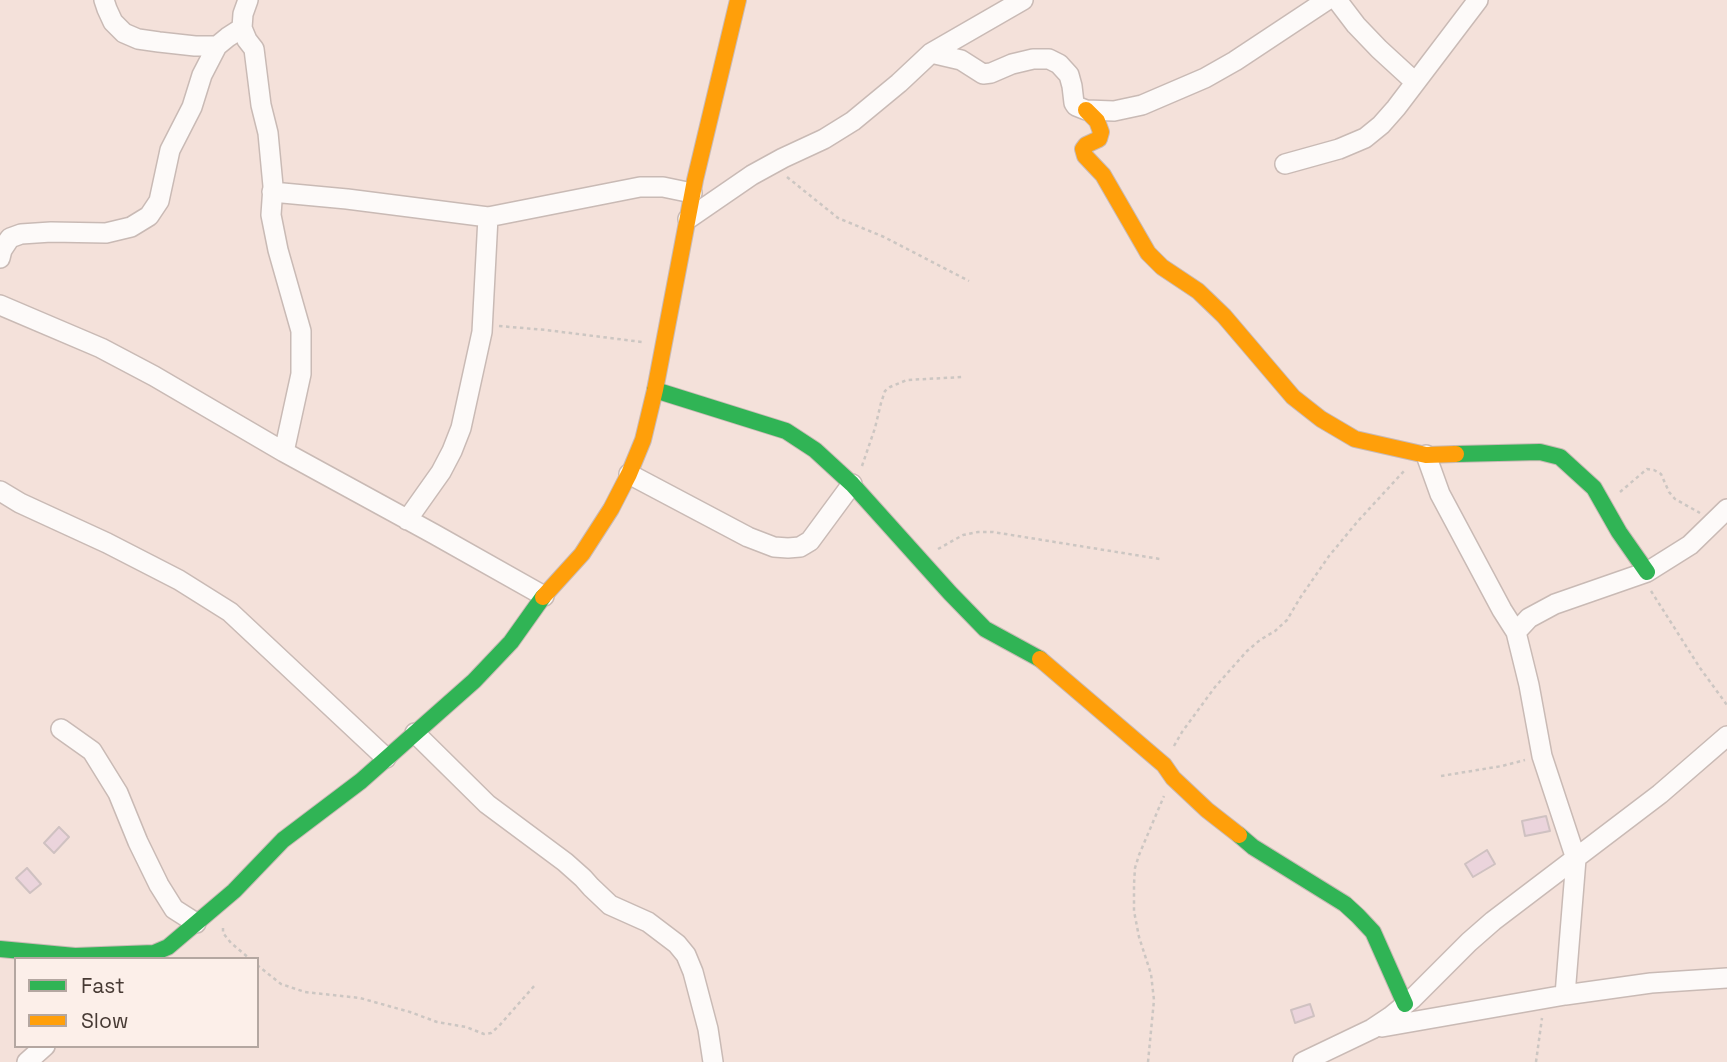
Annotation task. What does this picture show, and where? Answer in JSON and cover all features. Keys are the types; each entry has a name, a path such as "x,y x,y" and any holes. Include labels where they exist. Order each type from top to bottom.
{"street":[{"path":"104,0 113,22 124,33 159,42 217,46"},
{"path":"248,0 242,28 254,49 261,105 268,133 271,215 301,331 301,374 284,452"},
{"path":"0,949 75,956 151,956 168,947 233,891 283,840 361,781 474,681 511,642 544,596 582,554 611,509 643,440 692,193 738,0"},
{"path":"688,219 752,175 824,139 853,121 889,92 931,52 1023,0"},
{"path":"931,52 961,60 983,74 991,74 1012,64 1033,59 1049,59 1059,64 1069,75 1076,106 1086,110 1114,111 1142,105 1185,88 1235,61 1327,0"},
{"path":"1337,0 1364,33 1415,82"},
{"path":"1285,164 1339,149 1366,138 1381,125 1478,0"},
{"path":"0,258 10,238 21,233 106,233 131,227 149,216 159,201 170,150 192,107 202,75 217,46 242,28"},
{"path":"1086,110 1097,121 1101,132 1099,139 1086,145 1083,152 1103,175 1148,253 1162,267 1207,299 1293,397 1321,419 1355,439 1424,455 1541,452 1560,457 1594,488 1644,574"},
{"path":"272,192 347,198 488,217 640,187 663,187 692,193"},
{"path":"407,520 441,472 461,428 483,326 488,217"},
{"path":"0,305 101,348 154,376 284,452 544,596"},
{"path":"655,390 786,431 815,450 852,484 985,629 1038,657 1169,772 1207,810 1253,847 1345,904 1358,916 1373,932 1405,1004"},
{"path":"1424,455 1440,494 1516,632 1542,756 1576,859 1566,995"},
{"path":"629,474 748,537 774,547 788,548 800,547 810,541 852,484"},
{"path":"0,491 179,580 230,612 386,758"},
{"path":"1516,632 1529,618 1555,604 1644,574 1690,545 1722,515"},
{"path":"61,729 92,751 118,793 138,842 166,897 174,909 196,923"},
{"path":"415,733 486,804 565,862 610,905 648,922 677,944 686,955 693,972 708,1029 713,1062"},
{"path":"1303,1062 1372,1029 1405,1004 1493,921 1660,794 1727,736"},
{"path":"1372,1029 1566,995 1651,983 1727,978"},
{"path":"27,1062 43,1048"}],"path":[{"path":"770,165 838,218 884,237 969,281"},
{"path":"483,326 546,330 663,344"},
{"path":"852,484 864,459 885,391 907,380 963,377"},
{"path":"1148,1062 1154,1000 1151,974 1134,911 1135,868 1156,814 1182,732 1215,687 1247,651 1287,620 1329,556 1373,504 1424,455"},
{"path":"1604,506 1647,469 1661,474 1675,499 1722,515"},
{"path":"920,559 963,535 978,532 1020,535 1160,559"},
{"path":"1644,574 1700,667 1727,705"},
{"path":"1441,776 1542,756"},
{"path":"222,922 223,933 248,957"},
{"path":"259,967 281,984 304,992 360,998 484,1034 491,1033 499,1026 535,985"},
{"path":"1536,1062 1546,998"}],"building":[{"path":"1546,816 1550,831 1525,836 1522,821"},
{"path":"59,827 69,837 54,853 44,843"},
{"path":"1487,850 1495,864 1473,877 1465,864"},
{"path":"27,868 41,884 30,893 16,878"},
{"path":"1310,1004 1314,1016 1295,1023 1291,1010"}],"traffic: fast":[{"path":"655,390 786,431 815,450 852,484 985,629 1040,659"},
{"path":"1456,454 1540,452 1560,457 1594,488 1619,532 1647,572"},
{"path":"0,949 75,956 154,953 168,947 234,891 283,840 361,781 474,681 511,642 543,597"},
{"path":"1239,835 1253,847 1345,904 1358,916 1373,932 1405,1004"}],"traffic: slow":[{"path":"543,597 582,554 611,509 643,440 695,180 738,0"},
{"path":"1086,110 1097,121 1101,132 1099,139 1083,149 1085,156 1103,175 1148,253 1162,267 1198,291 1224,316 1293,397 1321,419 1355,439 1426,455 1456,454"},
{"path":"1040,659 1164,765 1173,778 1207,810 1239,835"}]}
